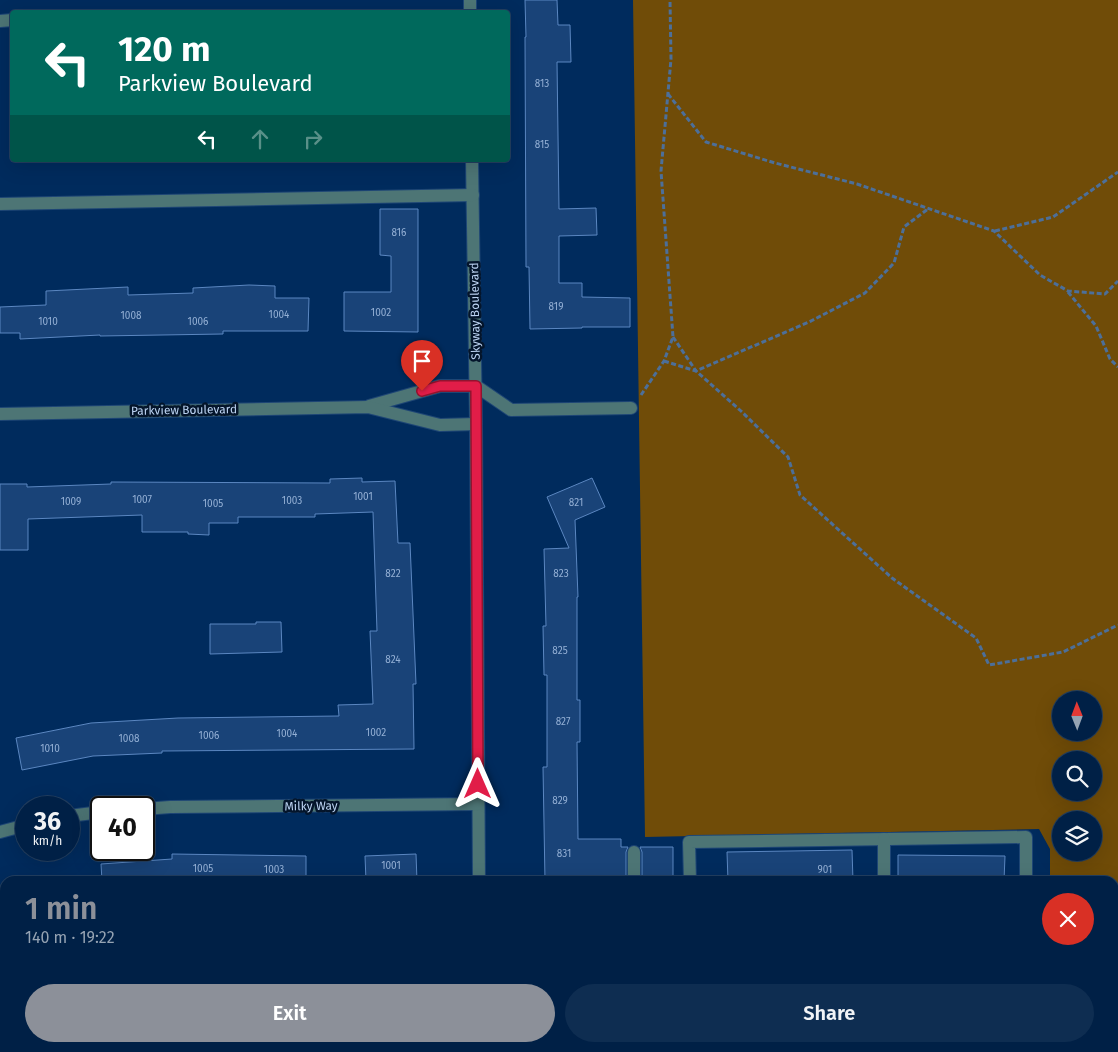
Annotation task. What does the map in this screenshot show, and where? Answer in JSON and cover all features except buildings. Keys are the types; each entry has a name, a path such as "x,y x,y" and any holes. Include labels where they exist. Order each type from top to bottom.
{"street":[{"name":"Skyway Boulevard","path":"472,162 476,386 479,876"},
{"path":"0,204 473,195"},
{"name":"Parkview Boulevard","path":"368,407 440,386 476,386"},
{"path":"476,386 511,410 631,408"},
{"name":"Parkview Boulevard","path":"0,414 368,407 440,425 476,424"},
{"name":"Milky Way","path":"155,808 478,804"},
{"path":"0,832 15,829"},
{"path":"690,876 689,842 1026,837 1026,876"},
{"path":"884,839 884,876"},
{"path":"634,852 634,876"}],"path":[{"path":"631,408 664,361 673,336 661,171 671,59 670,0"},
{"path":"668,94 706,142 775,163 858,184 994,231 1040,275 1068,291 1096,326 1110,359 1118,367"},
{"path":"994,231 1053,217 1118,172"},
{"path":"664,361 696,371 811,321 865,293 894,263 904,227 929,209"},
{"path":"1068,291 1105,294 1118,281"},
{"path":"673,336 696,371 788,456 800,495 892,578 976,638 989,665 1063,652 1118,625"}],"shaded area":[{"path":"633,0 1118,0 1118,876 1050,876 1050,849 1039,829 645,837"}],"route":[{"path":"422,391 440,386 476,386 478,784"}]}
